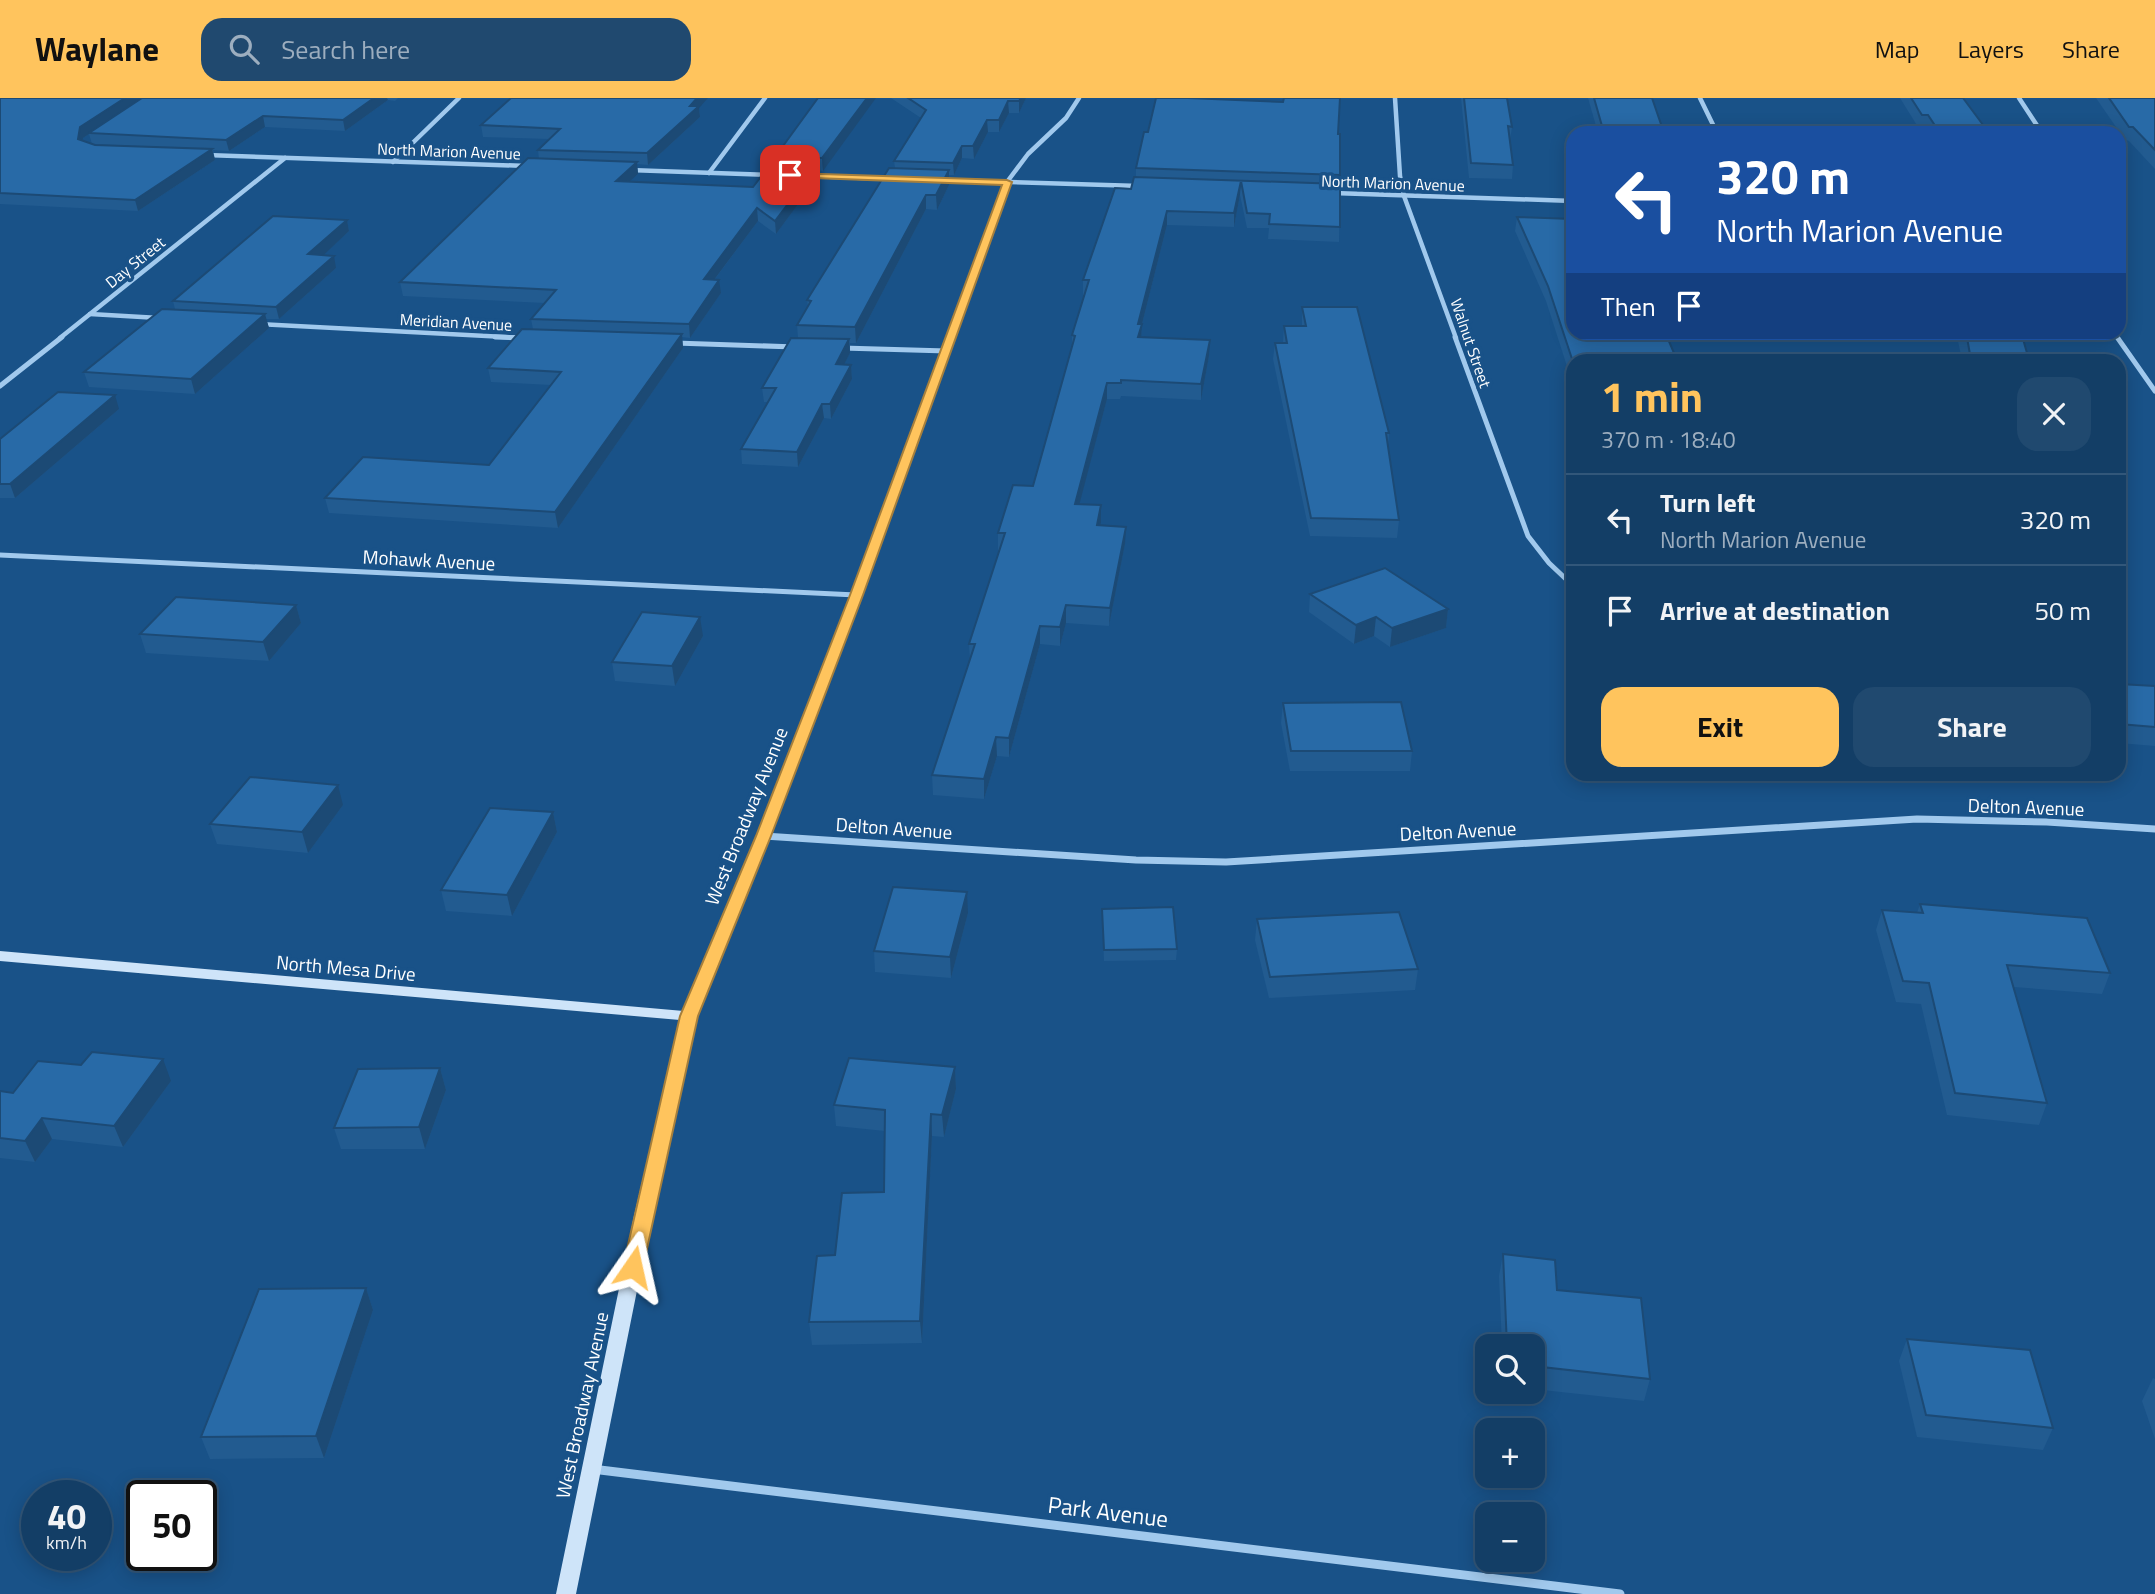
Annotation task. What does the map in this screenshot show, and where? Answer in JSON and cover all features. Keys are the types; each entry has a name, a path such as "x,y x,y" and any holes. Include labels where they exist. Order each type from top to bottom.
{"main road":[{"name":"North Mesa Drive","path":"0,956 689,1016"},
{"name":"West Broadway Avenue","path":"566,1594 643,1216 689,1016"}],"street":[{"path":"393,162 459,98"},
{"path":"709,173 765,98"},
{"name":"West Broadway Avenue","path":"689,1016 764,836 856,595 1007,182 1028,154 1066,118 1079,98"},
{"name":"Walnut Street","path":"1395,98 1400,176 1404,195 1528,536 1549,563 1566,579"},
{"path":"1700,98 1714,126"},
{"path":"2019,98 2037,126"},
{"name":"North Marion Avenue","path":"192,155 530,166"},
{"name":"Day Street","path":"0,386 286,158"},
{"path":"626,170 777,175"},
{"path":"804,176 899,179"},
{"path":"940,180 1143,187"},
{"name":"North Marion Avenue","path":"1321,192 1566,201"},
{"path":"90,314 171,319"},
{"name":"Meridian Avenue","path":"251,324 534,338"},
{"path":"2120,340 2155,391"},
{"path":"671,343 809,347"},
{"path":"836,348 947,351"},
{"name":"Mohawk Avenue","path":"0,555 856,595"},
{"name":"Delton Avenue","path":"764,836 1136,860 1226,862 1917,819 2048,822 2155,829"},
{"name":"Park Avenue","path":"592,1469 1620,1594"}],"building":[{"path":"0,98 125,98 80,127 78,139 95,145 212,149 135,200 0,193"},
{"path":"142,98 374,98 343,120 263,116 226,140 89,133"},
{"path":"511,98 697,98 690,106 699,106 647,153 538,150 560,129 481,125"},
{"path":"818,98 867,98 822,158 775,157"},
{"path":"908,98 1021,98 1019,101 1008,101 999,120 987,120 973,146 962,146 953,163 894,161 926,110"},
{"path":"1156,98 1283,102 1284,98 1340,98 1340,175 1136,168 1144,132 1148,132"},
{"path":"1464,98 1507,98 1512,127 1508,126 1513,165 1471,163"},
{"path":"1594,98 1652,98 1662,126 1602,126"},
{"path":"1911,98 1963,98 1984,126 1935,126 1928,115 1922,115"},
{"path":"2109,98 2155,98 2155,150 2133,127 2129,127"},
{"path":"528,158 637,162 616,181 753,187 769,166 815,168 775,221 757,208 704,279 719,280 689,324 531,319 556,290 400,282"},
{"path":"889,168 949,170 936,195 926,195 855,327 797,325 811,301 807,300"},
{"path":"1134,177 1340,184 1340,227 1269,224 1270,214 1247,213 1241,181 1234,213 1167,211 1138,324 1142,324 1138,337 1210,340 1201,384 1121,380 1121,383 1107,383 1075,504 1101,505 1097,525 1126,527 1110,608 1066,605 1060,627 1040,626 1009,738 996,737 984,779 932,775 975,644 969,644 1005,533 998,533 1013,485 1033,486 1089,280 1083,280 1115,188 1131,189"},
{"path":"273,216 347,220 308,254 334,256 276,307 173,301"},
{"path":"1517,217 1566,219 1566,340 1668,340 1674,354 1570,354 1548,286"},
{"path":"1302,307 1357,307 1389,433 1386,433 1399,520 1311,518 1275,343 1287,343 1284,326 1306,326"},
{"path":"162,309 265,314 191,379 84,372"},
{"path":"522,329 682,334 555,512 325,498 363,457 489,465 561,372 488,368"},
{"path":"791,338 849,339 836,364 851,365 830,404 822,404 797,452 741,449 776,388 762,388"},
{"path":"1967,340 2023,340 2027,354 1970,354"},
{"path":"58,392 115,395 10,484 0,484 0,439"},
{"path":"1385,568 1448,609 1392,628 1376,617 1356,625 1310,594"},
{"path":"176,597 296,605 263,642 140,634"},
{"path":"642,612 700,617 672,666 612,662"},
{"path":"2126,684 2155,686 2155,727 2126,725"},
{"path":"1401,702 1412,751 1291,751 1283,703"},
{"path":"250,777 338,785 302,832 210,824"},
{"path":"490,808 553,812 507,895 441,890"},
{"path":"893,887 967,892 950,957 874,951"},
{"path":"1920,904 2087,918 2110,973 2007,965 2047,1103 1955,1093 1929,983 1903,981 1882,910 1923,913"},
{"path":"1173,907 1177,949 1104,950 1102,909"},
{"path":"1399,912 1418,969 1270,977 1257,919"},
{"path":"92,1052 163,1059 114,1126 42,1118 25,1141 0,1138 0,1091 13,1093 38,1061 81,1065"},
{"path":"849,1058 955,1067 942,1115 931,1114 920,1321 809,1322 817,1256 835,1255 842,1193 884,1192 885,1110 834,1105"},
{"path":"440,1068 419,1127 334,1128 358,1069"},
{"path":"1503,1254 1555,1260 1557,1290 1641,1298 1650,1379 1545,1367 1545,1334 1506,1334"},
{"path":"366,1288 316,1436 201,1437 259,1289"},
{"path":"1907,1339 2030,1350 2053,1428 1926,1415"}],"route":[{"path":"633,1267 689,1016 764,836 856,595 1007,182 790,175"}]}
